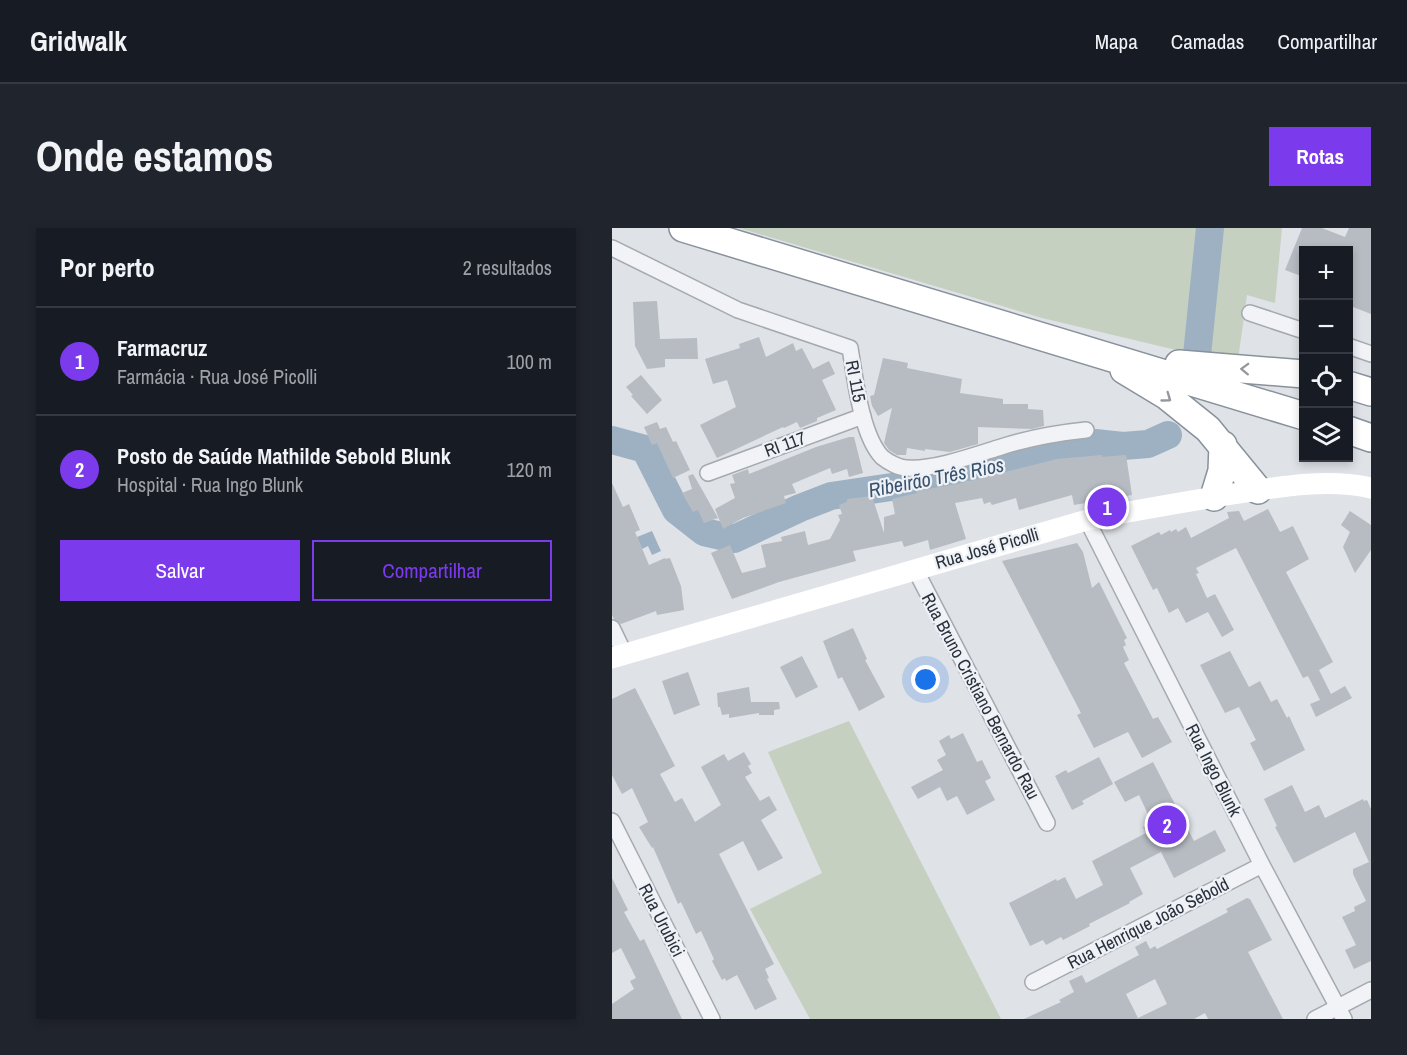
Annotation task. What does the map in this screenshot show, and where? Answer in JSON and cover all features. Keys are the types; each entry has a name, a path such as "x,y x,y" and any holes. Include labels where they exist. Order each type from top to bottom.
{"highway":[{"path":"683,228 1299,414"},
{"path":"1081,347 1168,363 1299,374"},
{"path":"1081,347 1167,396 1208,429 1258,490"},
{"path":"1353,387 1371,392"},
{"path":"1353,432 1371,438"},
{"path":"1214,497 1222,471 1223,445"}],"street":[{"name":"RI 115","path":"612,249 738,310 850,348 863,416 882,456 893,464 905,468 920,468 977,455 1052,433 1086,430"},
{"path":"1250,313 1299,329"},
{"path":"1353,348 1371,354"},
{"name":"RI 117","path":"708,473 863,416"},
{"name":"Rua José Picolli","path":"618,656 1087,520 1258,490 1339,484 1371,488"},
{"name":"Rua Ingo Blunk","path":"1087,520 1262,865 1341,1013"},
{"name":"Rua Bruno Cristiano Bernardo Rau","path":"915,570 1047,823"},
{"path":"612,628 618,656"},
{"name":"Rua Urubici","path":"612,822 712,1019"},
{"name":"Rua Henrique João Sebold","path":"1033,982 1262,865"},
{"path":"1315,1019 1341,1013 1371,990"}],"green space":[{"path":"739,228 1282,228 1275,303 1247,295 1238,360 1197,355 1042,318"},
{"path":"849,721 1001,1019 810,1019 750,909 822,873 768,752"}],"water":[{"path":"652,531 661,551 652,555 648,546 642,549 637,537"}],"building":[{"path":"1302,228 1322,228 1345,237 1349,228 1371,228 1371,314 1353,307 1353,246 1299,246 1299,275 1285,270"},
{"path":"657,301 660,339 697,338 698,359 665,359 665,367 647,369 635,346 633,302"},
{"path":"759,337 766,357 793,343 796,351 802,348 813,369 829,361 835,374 822,380 836,410 800,428 797,422 783,427 717,458 700,425 736,407 727,380 713,384 705,359 740,348 739,344"},
{"path":"883,358 908,363 907,368 962,379 960,393 1003,399 1003,404 1028,404 1028,409 1043,410 1044,426 1032,429 978,427 978,444 950,452 907,448 906,455 897,455 884,443 892,408 878,416 872,406 870,396 874,395"},
{"path":"641,375 662,400 647,414 626,387"},
{"path":"657,422 660,429 666,427 673,442 676,441 690,470 673,478 657,443 652,445 644,427"},
{"path":"854,437 863,473 849,477 847,469 832,474 830,468 792,484 796,493 784,496 786,503 743,518 723,529 715,509 735,498 730,484 735,483 732,475 748,469 749,474 816,447"},
{"path":"1102,455 1102,457 1126,455 1132,495 1074,505 1072,495 1019,510 1016,498 992,505 990,502 984,504 982,498 955,503 966,539 930,550 928,540 904,547 902,541 853,551 856,561 779,582 732,599 711,553 730,545 742,573 766,567 761,545 782,541 781,537 805,531 808,545 830,539 840,520 838,515 842,514 839,505 847,502 847,499 872,496 884,533 884,517 895,514 892,499 917,493 916,491 957,484 1057,459"},
{"path":"693,474 718,518 704,523 698,510 693,512 682,493 692,489 688,476"},
{"path":"612,483 623,507 629,504 640,530 635,532 649,565 670,558 681,586 684,610 657,615 656,611 621,624 614,619 612,615"},
{"path":"1268,509 1280,532 1293,526 1309,559 1286,572 1333,662 1319,670 1331,694 1345,686 1352,698 1316,717 1310,704 1320,700 1308,676 1303,678 1236,548 1196,568 1199,573 1196,574 1207,598 1215,594 1234,630 1222,637 1208,612 1186,623 1178,608 1169,613 1157,588 1153,590 1131,546 1159,532 1161,535 1176,529 1178,532 1186,527 1191,538 1229,518 1227,512 1239,511 1244,521"},
{"path":"1350,511 1371,525 1371,550 1355,573 1343,547 1350,532 1341,525"},
{"path":"1077,543 1083,552 1092,588 1099,582 1127,638 1124,640 1126,645 1123,647 1129,660 1124,663 1153,719 1158,717 1172,742 1142,758 1128,732 1094,748 1077,715 1081,713 1002,561"},
{"path":"853,628 867,659 865,660 885,697 859,711 842,677 838,679 823,641"},
{"path":"1230,651 1249,687 1260,681 1271,702 1277,699 1287,718 1289,716 1305,750 1264,771 1250,743 1256,740 1239,707 1225,713 1200,665"},
{"path":"802,656 818,687 796,698 780,667"},
{"path":"688,672 700,705 674,715 662,681"},
{"path":"749,687 751,702 779,702 780,709 774,710 774,715 759,715 759,713 729,718 729,714 722,715 718,707 717,693"},
{"path":"635,688 675,766 660,774 675,802 682,798 695,822 721,805 701,767 724,754 728,761 744,752 751,764 748,766 752,773 745,777 760,801 769,796 777,810 761,820 783,858 758,871 743,841 719,854 774,964 765,969 769,978 767,979 777,999 755,1010 737,975 726,981 725,978 722,980 701,931 696,934 681,902 678,904 653,847 639,827 648,822 632,788 622,794 612,775 612,699"},
{"path":"963,733 977,762 982,760 991,778 985,781 995,800 967,815 957,796 947,801 940,787 918,799 911,787 943,770 937,760 946,755 939,741 949,735 951,739"},
{"path":"1099,757 1113,784 1082,801 1084,804 1072,810 1055,776 1066,770 1068,773"},
{"path":"1153,762 1194,841 1215,830 1226,851 1174,878 1161,852 1130,868 1143,894 1063,940 1061,937 1046,945 1043,940 1030,946 1009,903 1056,879 1057,881 1065,877 1076,899 1103,885 1092,861 1146,833 1143,827 1152,823 1139,795 1125,802 1114,782"},
{"path":"1292,785 1305,812 1319,805 1325,818 1363,799 1367,800 1371,809 1371,961 1354,969 1345,950 1356,945 1342,917 1355,911 1354,907 1366,901 1353,874 1353,869 1369,862 1355,832 1294,863 1275,827 1277,826 1264,799"},
{"path":"612,878 628,910 624,912 640,941 644,939 682,1019 612,1019 612,1004 634,989 630,981 636,978 621,948 612,953"},
{"path":"1247,898 1250,899 1272,940 1248,952 1283,1019 1208,1019 1205,1013 1194,1019 1024,1019 1061,1002 1059,1000 1074,992 1069,981 1082,975 1086,983 1139,955 1135,947 1146,941 1150,949 1155,946 1157,949 1228,912 1226,909","holes":["1155,979 1167,1004 1138,1018 1126,994"]}],"waterway":[{"name":"Ribeirão Três Rios","path":"1197,355 1210,228"},
{"name":"Ribeirão Três Rios","path":"612,440 645,449 676,510 704,532 734,539 831,496 945,479 964,467 999,467 1054,446 1095,443 1123,446 1148,444 1168,435"}],"place":[{"name":"Farmacruz","path":"1107,507"},
{"name":"Posto de Saúde Mathilde Sebold Blunk","path":"1167,825"}]}
